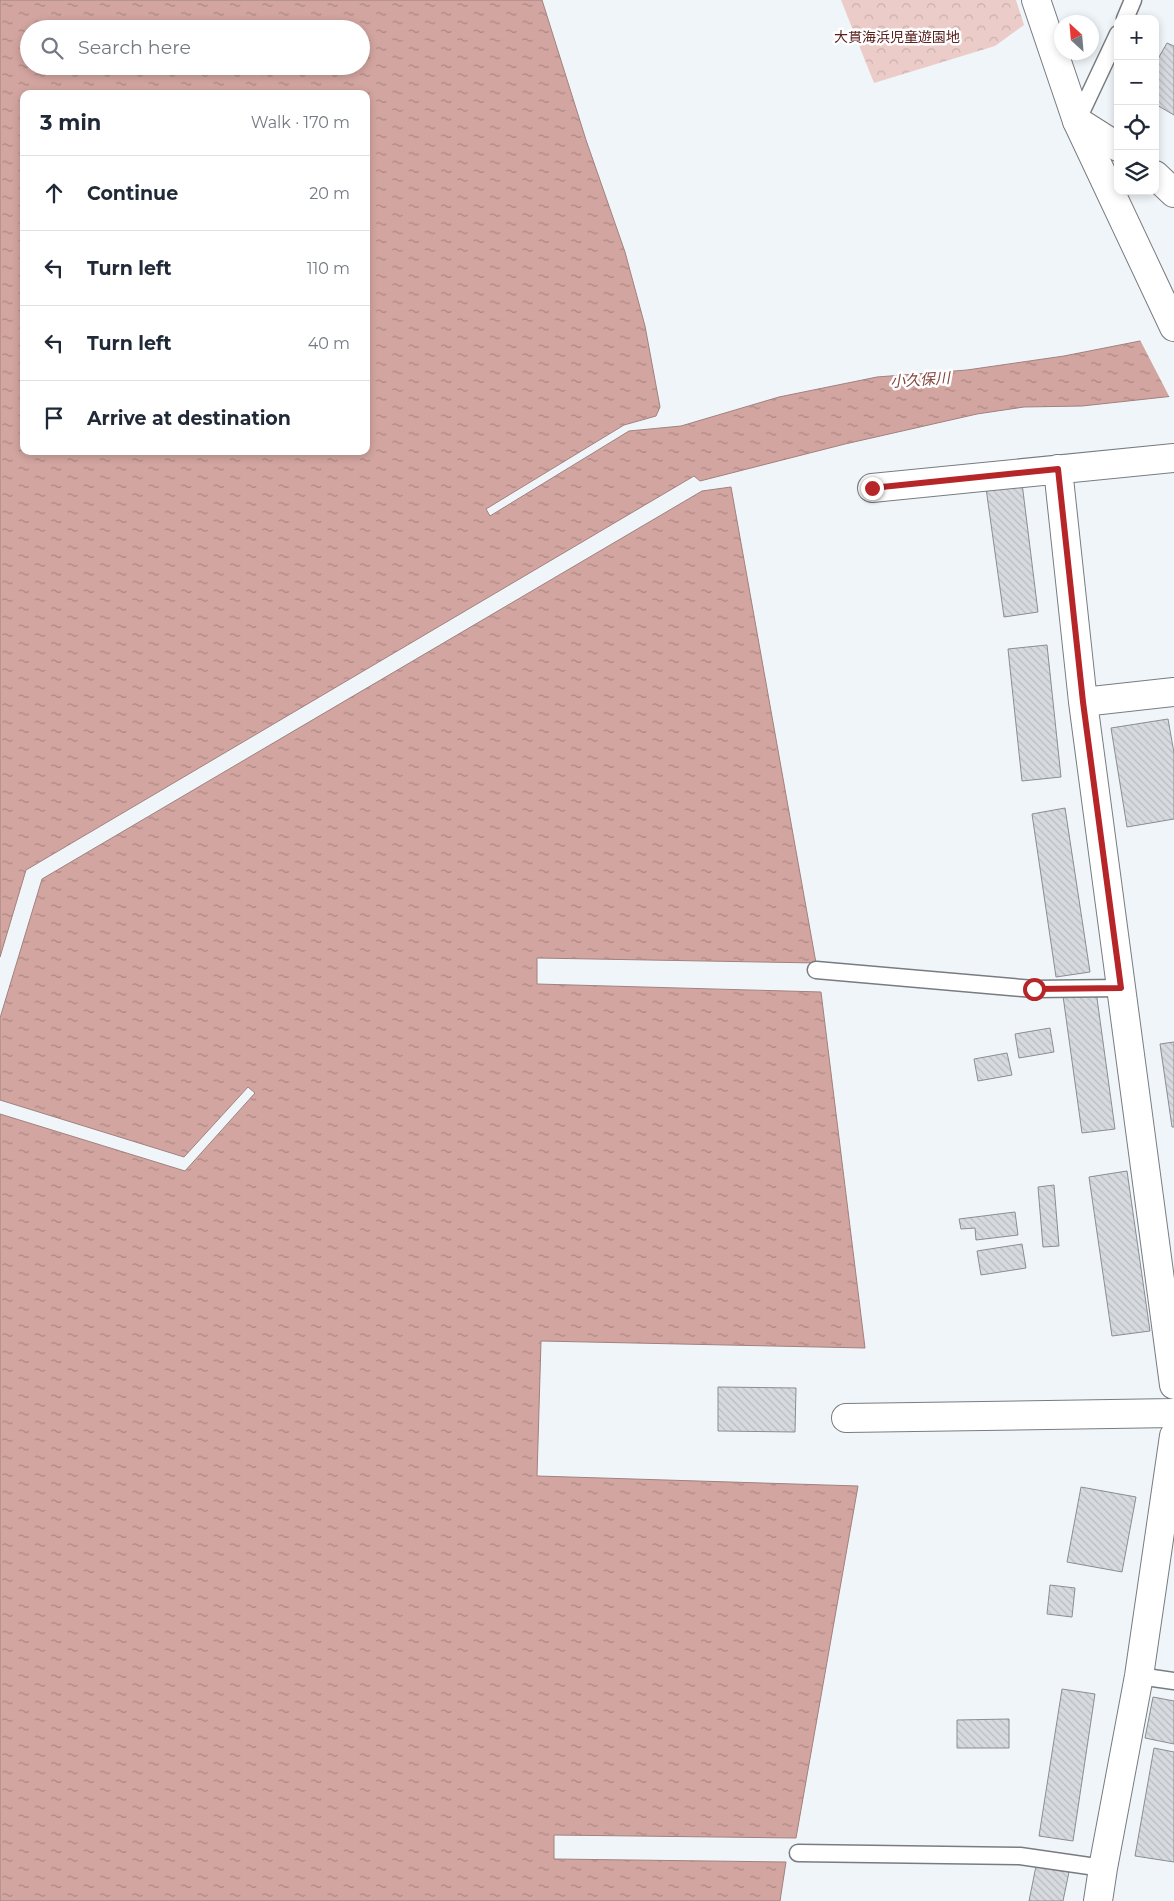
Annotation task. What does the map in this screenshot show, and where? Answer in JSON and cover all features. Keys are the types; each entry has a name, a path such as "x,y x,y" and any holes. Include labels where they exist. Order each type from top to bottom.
{"street":[{"path":"1036,0 1077,121 1173,324"},
{"path":"1077,121 1114,144"},
{"path":"1159,179 1174,193"},
{"path":"872,488 1174,458"},
{"path":"1058,469 1083,702 1174,1385"},
{"path":"1083,702 1174,692"},
{"path":"846,1418 1174,1413"},
{"path":"1098,1901 1139,1676 1174,1436"}],"lane":[{"path":"1127,15 1133,0"},
{"path":"1077,121 1114,42"},
{"path":"816,970 1034,989 1121,988"},
{"path":"1139,1676 1174,1682"},
{"path":"798,1853 1020,1856 1103,1868"}],"green space":[{"name":"大貫海浜児童遊園地","path":"841,0 1016,0 1024,25 995,46 874,83"}],"water":[{"name":"小久保川","path":"0,0 542,0 586,140 625,252 645,326 660,407 656,416 624,425 486,509 490,516 629,431 681,426 779,397 877,377 967,370 1064,356 1174,336 1174,396 1082,406 1024,407 977,414 845,444 700,481 694,476 26,870 0,957"},
{"path":"731,487 816,963 537,958 537,984 821,992 865,1348 541,1341 537,1476 858,1486 796,1838 554,1835 554,1859 786,1862 780,1901 0,1901 0,1114 185,1171 255,1093 248,1087 184,1157 0,1100 0,1018 42,879 702,491"}],"pier":[{"path":"1174,334 1174,398 1170,398 1139,338"}],"building":[{"path":"1167,43 1174,46 1174,115 1159,106 1159,57"},
{"path":"1022,483 1038,612 1004,617 986,488"},
{"path":"1047,645 1061,777 1022,781 1008,649"},
{"path":"1168,719 1174,753 1174,819 1127,827 1111,728"},
{"path":"1065,808 1090,972 1056,977 1032,814"},
{"path":"1096,991 1115,1129 1082,1133 1063,996"},
{"path":"1050,1028 1054,1052 1019,1058 1015,1034"},
{"path":"1174,1042 1174,1127 1172,1127 1160,1044"},
{"path":"1007,1053 1012,1075 978,1081 974,1059"},
{"path":"1127,1171 1150,1331 1112,1336 1089,1177"},
{"path":"1054,1185 1059,1246 1043,1247 1038,1187"},
{"path":"1015,1212 1018,1235 976,1240 975,1228 961,1229 959,1219"},
{"path":"1022,1244 1026,1268 981,1275 977,1251"},
{"path":"718,1387 796,1388 795,1432 718,1431"},
{"path":"1081,1487 1136,1497 1122,1572 1067,1562"},
{"path":"1050,1585 1075,1588 1072,1617 1047,1614"},
{"path":"1062,1689 1095,1694 1073,1841 1039,1836"},
{"path":"1153,1697 1174,1701 1174,1744 1145,1738"},
{"path":"1009,1719 1009,1748 957,1748 957,1720"},
{"path":"1154,1748 1174,1752 1174,1862 1135,1856"},
{"path":"1036,1866 1069,1872 1063,1901 1029,1901"}],"route":[{"path":"872,488 1058,469 1083,702 1121,988 1034,989"}]}
